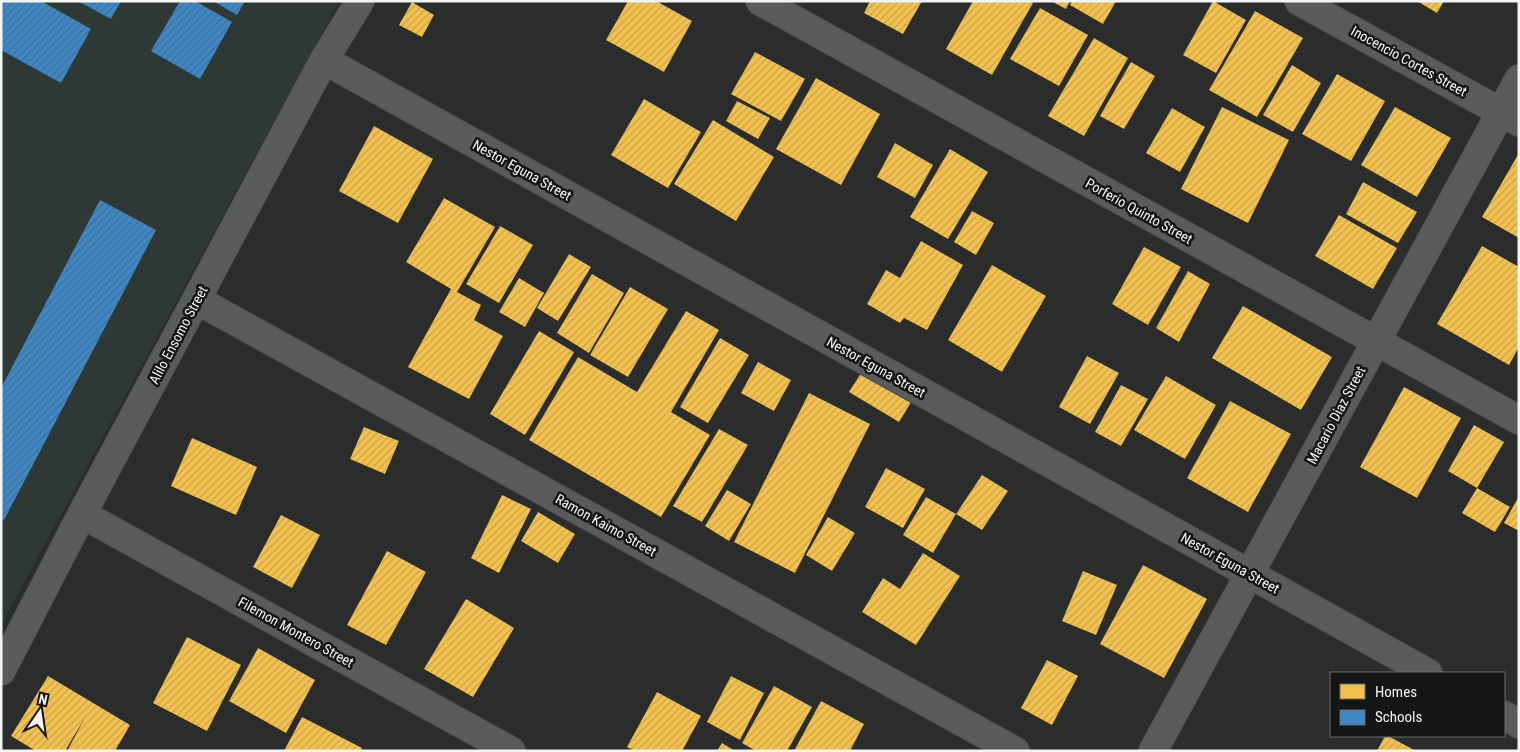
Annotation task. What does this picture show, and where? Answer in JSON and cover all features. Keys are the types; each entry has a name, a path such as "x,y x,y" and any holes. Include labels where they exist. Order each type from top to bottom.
{"street":[{"name":"Alilo Ensomo Street","path":"1,671 82,514 324,60 360,1"},
{"name":"Porferio Quinto Street","path":"760,1 1519,420"},
{"name":"Inocencio Cortes Street","path":"1299,1 1509,116"},
{"name":"Nestor Eguna Street","path":"324,60 1426,672"},
{"name":"Macario Diaz Street","path":"1152,751 1376,342 1509,116 1519,79"},
{"name":"Ramon Kaimo Street","path":"197,300 1015,751"},
{"name":"Filemon Montero Street","path":"82,514 511,751"},
{"path":"1505,716 1519,724"}],"shaded area":[{"path":"1,1 339,1 1,625"}],"building: Homes":[{"path":"628,1 656,1 692,21 664,72 606,40"},
{"path":"870,1 922,1 903,34 864,13"},
{"path":"973,1 1030,1 1033,3 992,75 946,49"},
{"path":"1051,1 1070,1 1066,9"},
{"path":"1072,1 1116,1 1103,24 1070,5"},
{"path":"1213,1 1246,20 1216,73 1183,55"},
{"path":"1417,1 1444,1 1437,13"},
{"path":"412,2 434,15 422,37 399,25"},
{"path":"1040,8 1088,35 1059,86 1010,59"},
{"path":"1255,11 1303,38 1257,117 1209,90"},
{"path":"1094,38 1128,58 1084,136 1048,116"},
{"path":"755,52 805,79 781,121 731,94"},
{"path":"1131,62 1155,76 1124,129 1100,116"},
{"path":"1292,65 1321,83 1293,132 1263,115"},
{"path":"1337,74 1385,101 1351,161 1302,134"},
{"path":"816,78 880,114 841,185 776,149"},
{"path":"644,99 701,132 668,188 611,155"},
{"path":"737,101 770,118 758,139 726,121"},
{"path":"1222,107 1289,140 1248,223 1181,189"},
{"path":"1395,107 1451,138 1417,197 1361,165"},
{"path":"1172,108 1205,127 1180,172 1146,153"},
{"path":"713,120 774,157 736,221 674,184"},
{"path":"374,126 433,159 398,223 339,191"},
{"path":"895,143 933,165 915,198 877,177"},
{"path":"950,149 988,172 948,239 910,217"},
{"path":"1519,153 1519,238 1482,217"},
{"path":"1363,182 1417,212 1398,243 1346,214"},
{"path":"444,198 495,227 457,292 481,305 474,320 503,336 469,399 408,367 451,289 406,262"},
{"path":"972,211 994,223 976,255 954,242"},
{"path":"1339,215 1397,248 1373,289 1315,256"},
{"path":"500,226 533,245 499,303 466,284"},
{"path":"921,241 963,265 927,330 904,318 900,323 867,304 886,270 900,278"},
{"path":"1482,246 1519,267 1519,347 1509,365 1437,324"},
{"path":"1144,247 1181,267 1148,325 1112,304"},
{"path":"569,254 591,267 558,321 537,308"},
{"path":"992,265 1046,296 1002,372 948,340"},
{"path":"1188,271 1210,284 1179,342 1156,328"},
{"path":"592,274 624,293 589,353 557,333"},
{"path":"519,278 544,293 525,327 499,312"},
{"path":"630,287 668,309 628,377 590,355"},
{"path":"1243,306 1332,357 1301,410 1212,358"},
{"path":"686,311 719,330 671,412 710,435 661,517 529,440 578,357 637,392"},
{"path":"539,331 574,352 525,435 490,414"},
{"path":"720,338 749,355 708,423 680,407"},
{"path":"1087,356 1119,373 1090,424 1059,407"},
{"path":"758,362 791,380 774,411 741,393"},
{"path":"863,370 913,399 899,422 849,392"},
{"path":"1166,376 1216,405 1185,459 1134,430"},
{"path":"1121,385 1148,399 1121,446 1095,432"},
{"path":"1404,387 1461,418 1417,498 1360,467"},
{"path":"809,393 870,424 795,573 734,542"},
{"path":"1230,401 1291,434 1248,512 1187,478"},
{"path":"1474,425 1504,442 1477,488 1448,471"},
{"path":"364,427 399,441 385,474 350,459"},
{"path":"719,429 748,445 702,522 673,506"},
{"path":"192,438 257,467 236,515 171,486"},
{"path":"886,468 925,489 903,528 865,507"},
{"path":"982,475 1008,491 982,530 956,514"},
{"path":"1477,488 1510,507 1495,532 1462,513"},
{"path":"727,490 751,504 729,541 705,526"},
{"path":"502,495 531,509 499,573 471,558"},
{"path":"1519,496 1519,531 1504,523"},
{"path":"926,497 956,514 933,553 903,535"},
{"path":"538,512 575,534 558,563 521,541"},
{"path":"281,515 320,535 292,588 253,567"},
{"path":"828,517 855,533 832,571 806,555"},
{"path":"387,551 426,572 386,645 347,625"},
{"path":"923,553 960,576 916,645 862,612 883,578 900,589"},
{"path":"1143,565 1207,599 1164,678 1100,644"},
{"path":"1083,571 1117,585 1096,635 1062,621"},
{"path":"466,599 514,628 473,697 424,669"},
{"path":"187,637 241,665 207,731 153,703"},
{"path":"258,648 315,680 286,733 229,701"},
{"path":"1047,660 1078,676 1052,725 1021,708"},
{"path":"48,676 130,725 115,751 67,751 86,716 65,751 36,751 11,736"},
{"path":"731,676 764,693 740,740 707,722"},
{"path":"774,686 812,707 787,751 756,751 742,743"},
{"path":"657,692 701,716 682,751 635,751 627,747"},
{"path":"821,701 864,724 850,751 794,751"},
{"path":"302,717 362,748 361,751 284,751"},
{"path":"1384,737 1390,737 1416,751 1377,751"},
{"path":"722,743 735,751 717,751"}],"building: Schools":[{"path":"1,1 41,1 91,29 61,83 1,50"},
{"path":"78,1 121,1 111,19"},
{"path":"180,1 195,1 232,22 200,79 151,51"},
{"path":"213,1 245,1 237,15"},
{"path":"100,200 156,230 4,520 1,518 1,388"}]}
